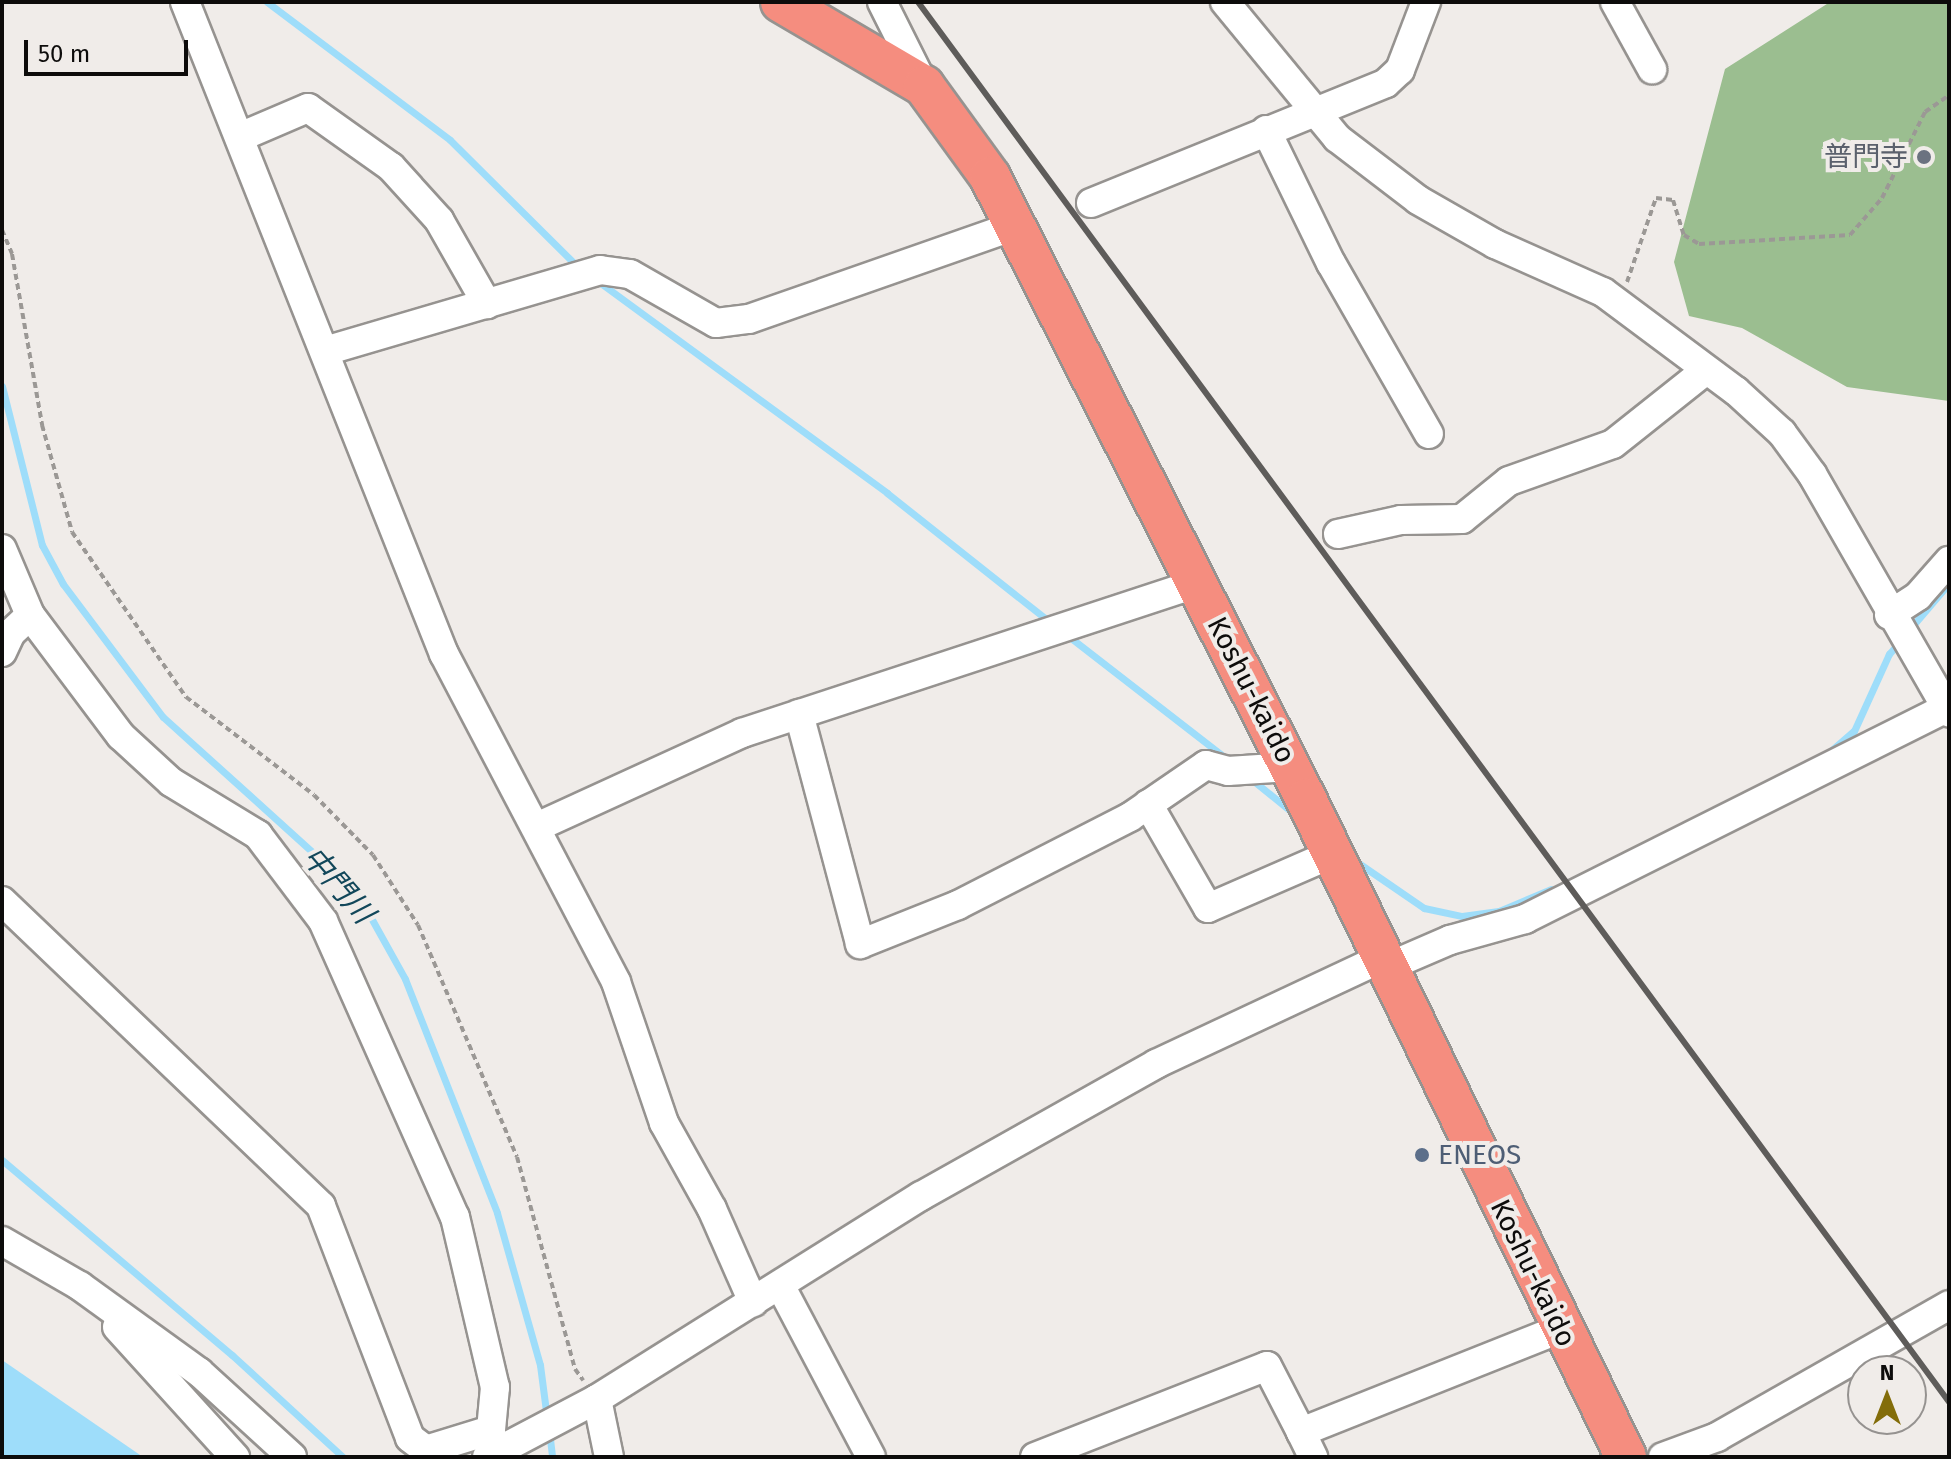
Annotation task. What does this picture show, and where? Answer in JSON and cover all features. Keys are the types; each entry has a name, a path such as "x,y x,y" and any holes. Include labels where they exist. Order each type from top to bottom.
{"highway":[{"name":"Koshu-kaido","path":"781,2 924,86 976,156 1018,225 1198,583 1285,778 1332,854 1560,1329 1626,1457"}],"street":[{"path":"185,2 444,654 616,982 664,1123 712,1209 753,1302"},
{"path":"882,2 924,86"},
{"path":"2,901 321,1206 410,1438 426,1450 493,1447 588,1403 781,1287 921,1196 1156,1064 1383,964 1450,940 1525,919 1948,710 1892,620 1812,474 1782,433 1618,303 1418,200 1310,111 1225,2"},
{"path":"1091,203 1310,111 1386,83 1400,70 1426,2"},
{"path":"1615,2 1652,69"},
{"path":"240,137 308,108 400,178 439,220 487,304"},
{"path":"1266,130 1331,263 1429,434"},
{"path":"325,351 600,270 630,274 716,323 749,319 1018,225"},
{"path":"1338,534 1401,520 1462,519 1509,481 1613,444 1706,370"},
{"path":"2,549 30,615 121,736 171,782 258,835 323,921 455,1217 495,1387 493,1447"},
{"path":"1892,620 1949,561"},
{"path":"537,827 742,733 1198,583"},
{"path":"2,652 30,615"},
{"path":"799,714 860,944 958,905 1148,804 1206,765 1285,778"},
{"path":"1148,804 1208,908 1332,854"},
{"path":"2,1241 80,1286 199,1372 292,1457"},
{"path":"80,1286 235,1457"},
{"path":"781,1287 871,1457"},
{"path":"1663,1457 1717,1437 1949,1305"},
{"path":"1301,1432 1560,1329"},
{"path":"1035,1457 1267,1366 1313,1457"},
{"path":"588,1403 609,1457"}],"path":[{"path":"1618,303 1644,244 1656,198 1673,200 1684,235 1699,244 1850,235 1882,198 1925,112 1949,95"},
{"path":"2,230 12,254 42,425 72,532 186,697 314,795 373,855 418,925 517,1157 575,1369 588,1403"}],"green space":[{"path":"1830,2 1949,2 1949,401 1847,387 1742,328 1689,316 1674,262 1725,69"}],"water":[{"path":"2,1360 143,1457 2,1457"}],"waterway":[{"path":"267,2 450,140 578,267"},
{"path":"595,279 887,493 1051,623"},
{"name":"中門川","path":"2,386 42,545 63,584 163,717 319,858 370,916 405,979 497,1213 540,1365 547,1419"},
{"path":"1909,630 1949,583"},
{"path":"1067,635 1228,760"},
{"path":"1826,755 1854,731 1889,654 1901,640"},
{"path":"1250,778 1293,813"},
{"path":"1354,860 1424,908 1462,916 1499,911 1551,889"},
{"path":"2,1160 232,1355 343,1457"},
{"name":"中門川","path":"549,1431 552,1457"}],"railway":[{"path":"918,2 1949,1402"}],"place":[{"name":"普門寺","path":"1924,157"},
{"name":"ENEOS","path":"1422,1155"}]}
